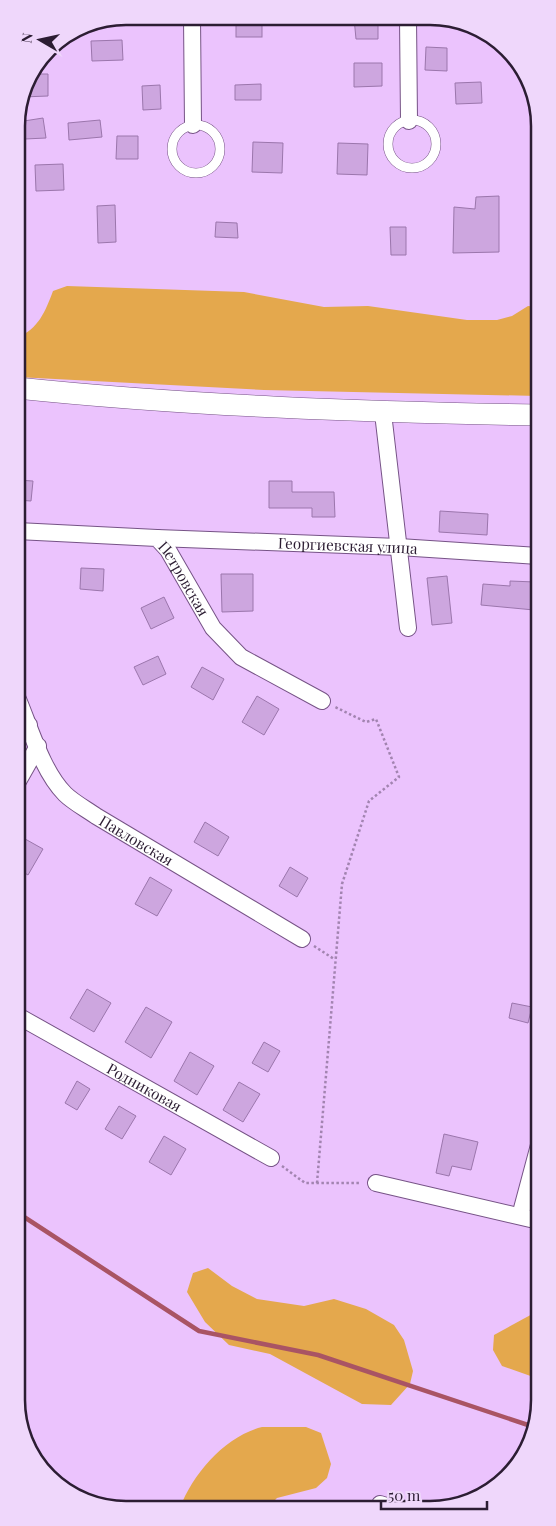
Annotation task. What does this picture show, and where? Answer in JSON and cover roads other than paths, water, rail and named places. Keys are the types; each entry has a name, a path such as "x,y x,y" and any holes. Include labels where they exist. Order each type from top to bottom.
{"street":[{"path":"192,25 193,125"},
{"path":"408,25 409,121"},
{"path":"25,389 121,399 383,413 531,415"},
{"path":"383,413 408,628"},
{"name":"Петровская","path":"25,531 157,538 168,550 213,628 241,657 322,700"},
{"name":"Георгиевская улица","path":"157,538 399,547 531,556"},
{"name":"Павловская","path":"25,716 54,781 65,794 96,816 302,939"},
{"path":"25,730 29,725"},
{"path":"25,770 38,746"},
{"name":"Родниковая","path":"25,1020 271,1158"},
{"path":"520,1216 531,1175"},
{"path":"376,1183 531,1218"}],"lane":[{"path":"409,121 425,124 435,137 434,154 423,166 415,168 400,165 390,154 388,147 391,133 402,123 409,121"},
{"path":"193,125 208,128 214,132 220,146 220,153 212,166 199,172 183,169 173,156 174,139 185,127 193,125"}],"waterway":[{"path":"25,1218 199,1331 318,1355 528,1425"}]}
